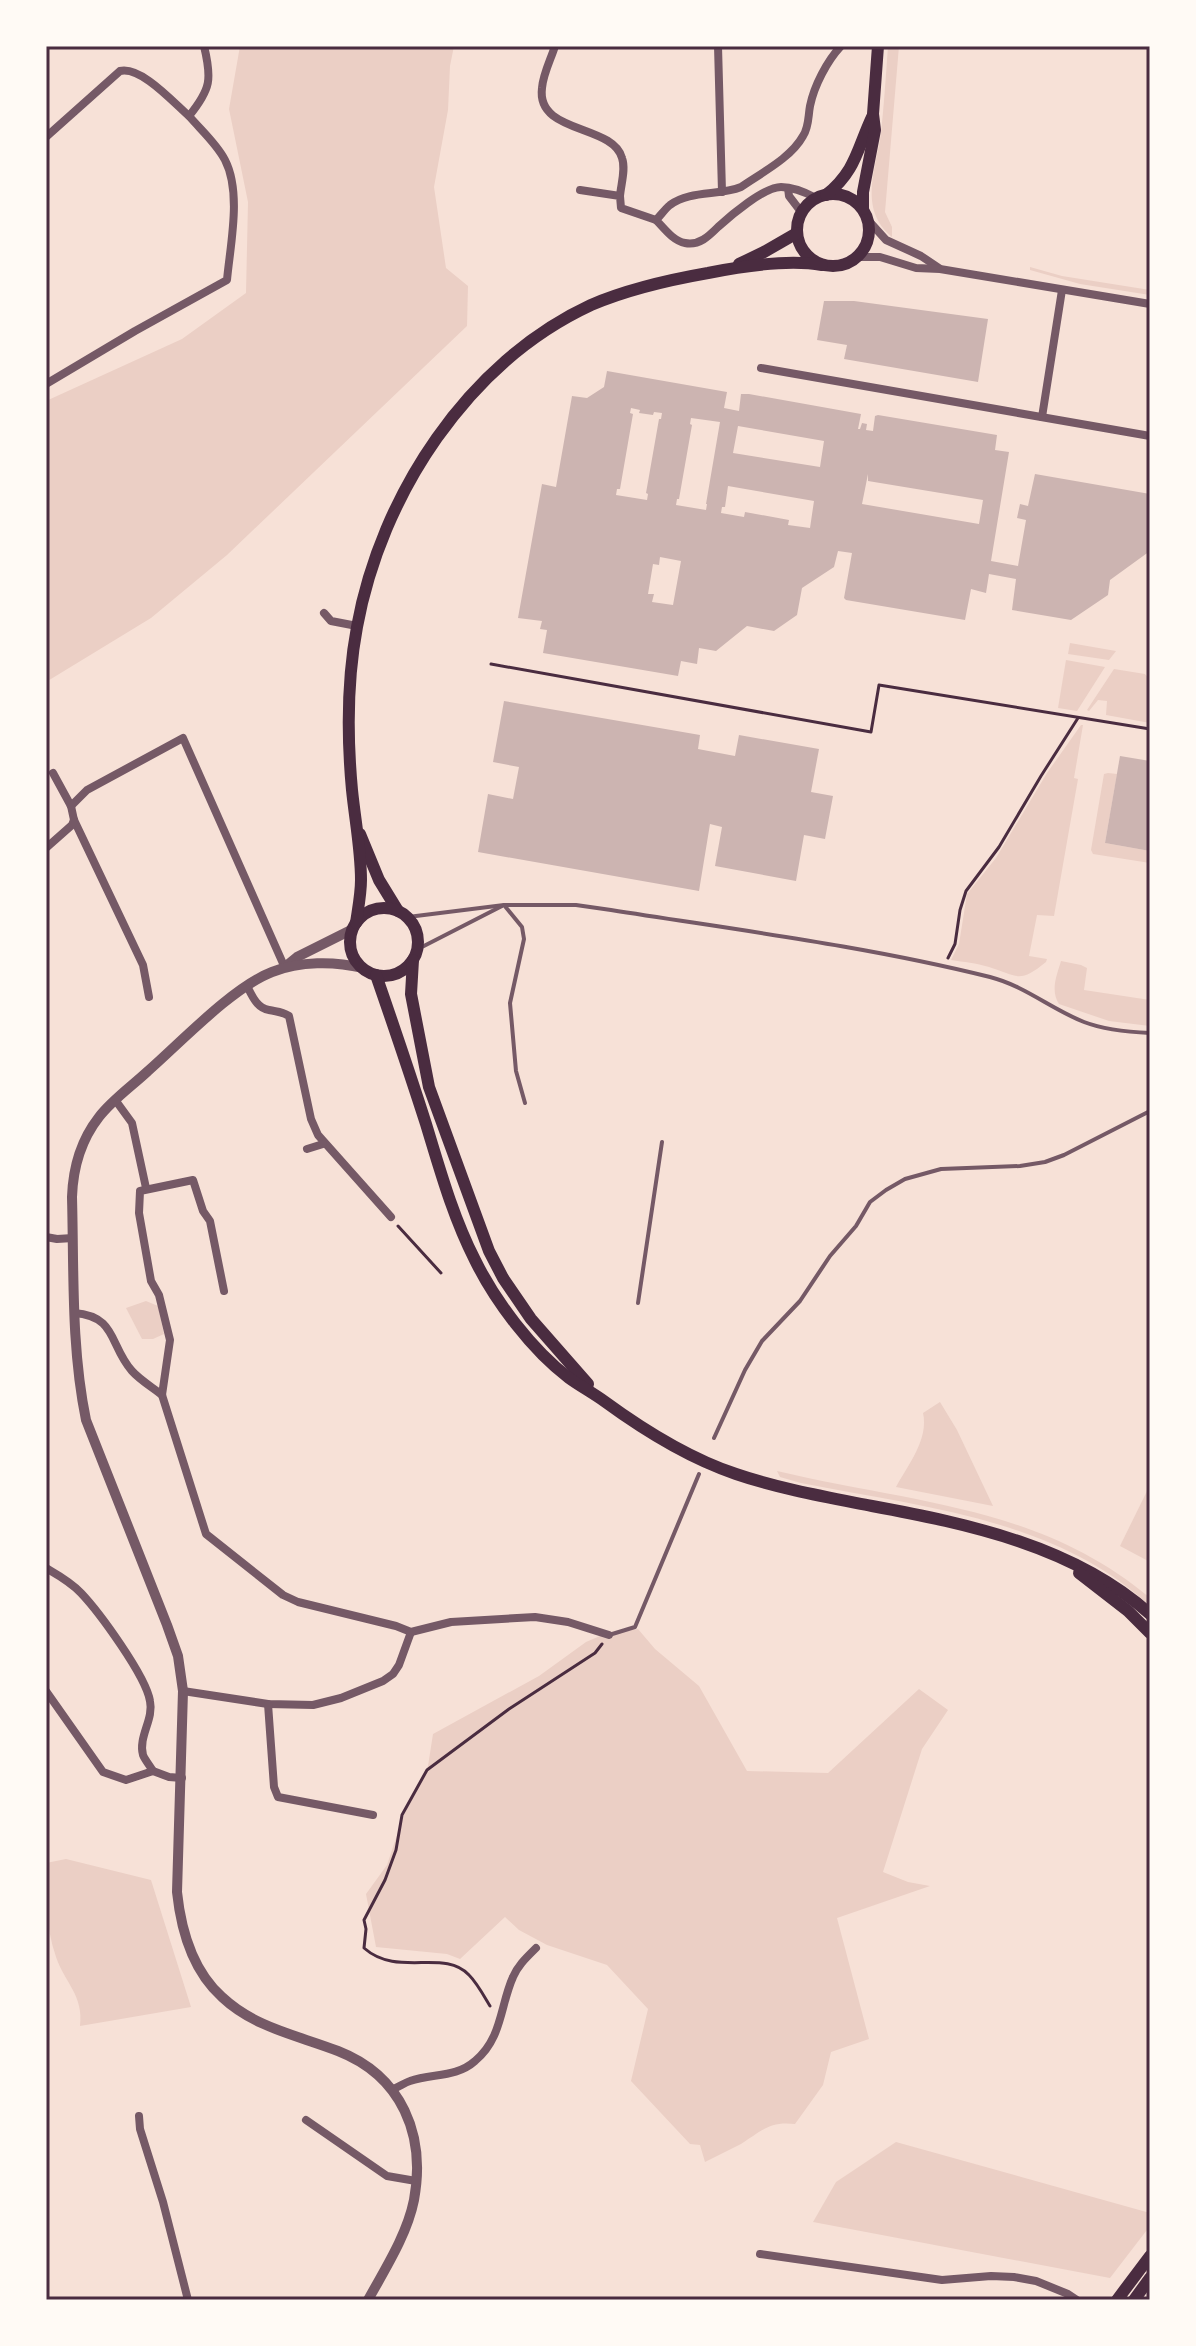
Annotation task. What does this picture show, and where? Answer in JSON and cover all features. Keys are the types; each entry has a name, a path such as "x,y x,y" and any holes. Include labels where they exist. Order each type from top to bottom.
{"main road":[{"path":"416,954 406,968 397,973 376,975 363,968 353,953 351,943 361,882 352,788 349,707 357,626 381,543 410,480 454,416 501,365 553,326 610,298 668,281 793,261 841,266 859,257 868,240 863,192 875,130 873,114 878,46"},
{"path":"822,265 812,260 799,243 797,233 802,213 841,183 853,164 873,114"},
{"path":"821,196 846,196 866,215"},
{"path":"729,269 797,233"},
{"path":"356,824 379,880 415,926 418,937 411,994 429,1087 489,1251 531,1319 601,1399"},
{"path":"355,926 364,914 375,909 387,908 403,914"},
{"path":"376,975 453,1208 481,1271 530,1340 568,1377 660,1439 734,1474 797,1491 1000,1534 1102,1578 1150,1614"},
{"path":"1060,1558 1128,1611 1150,1633"},
{"path":"1117,2300 1150,2256"},
{"path":"1134,2300 1150,2278"}],"street":[{"path":"189,116 209,86 204,46"},
{"path":"208,63 211,46"},
{"path":"555,46 542,87 542,98 548,111 556,118 617,148 623,164 621,208 656,220 687,244 705,239 726,220 775,188 798,189 821,196"},
{"path":"718,46 722,192"},
{"path":"656,220 671,205 685,197 741,187 799,143 806,133 810,104 820,80 841,46"},
{"path":"46,137 120,71 125,69 139,73 189,116 223,156 233,194 227,280 46,384"},
{"path":"788,188 789,196 802,213"},
{"path":"580,190 620,196"},
{"path":"866,215 880,236 940,269"},
{"path":"859,257 880,257 916,268 940,269 1150,304"},
{"path":"1042,417 1062,290"},
{"path":"761,368 1150,436"},
{"path":"324,613 331,621 357,626"},
{"path":"71,806 87,790 183,738 285,968"},
{"path":"53,773 138,954 149,997"},
{"path":"46,848 74,820"},
{"path":"285,968 297,957 355,926"},
{"path":"363,968 344,963 285,968 247,986 97,1119 77,1158 72,1187 74,1313 79,1388 86,1420 178,1656 183,1691 177,1892 179,1914 190,1949 203,1974 221,1997 271,2029 341,2052 367,2067 393,2089 411,2125 417,2151 413,2201 388,2265 368,2300"},
{"path":"247,986 260,1007 281,1011 289,1016 311,1119 323,1144 333,1151 391,1217"},
{"path":"116,1101 132,1123 146,1188"},
{"path":"307,1149 323,1144"},
{"path":"224,1291 210,1221 203,1211 193,1180 140,1191 144,1246 151,1281 165,1315 170,1346 162,1395 206,1534 283,1595 298,1602 411,1632 481,1618 535,1617 568,1622 609,1635"},
{"path":"46,1237 73,1238"},
{"path":"74,1313 102,1320 132,1370 162,1395"},
{"path":"46,1568 81,1593 148,1691 150,1718 142,1744 143,1756 153,1771 182,1778"},
{"path":"183,1691 268,1704 313,1705 341,1698 393,1674 411,1632"},
{"path":"46,1691 103,1772 126,1780 153,1771"},
{"path":"268,1704 274,1787 278,1797 373,1815"},
{"path":"393,2089 411,2080 454,2072 475,2062 497,2033 514,1974 536,1948"},
{"path":"139,2116 188,2300"},
{"path":"306,2120 387,2176 416,2181"},
{"path":"760,2254 942,2280 1014,2277 1036,2281 1077,2300"},
{"path":"1050,2288 1059,2300"}],"lane":[{"path":"416,954 504,905"},
{"path":"504,905 522,927 524,939 510,1003 516,1071 525,1103"},
{"path":"403,914 504,905 576,905 940,965 1000,980 1082,1021 1108,1029 1150,1033"},
{"path":"714,1438 762,1341 800,1301 830,1256 856,1226 870,1202 886,1190 905,1179 941,1169 1045,1162 1150,1111"},
{"path":"638,1303 662,1142"},
{"path":"609,1635 635,1627 699,1474"}],"path":[{"path":"491,664 871,732 879,685 1150,729"},
{"path":"940,965 955,944 966,891 999,847 1078,718"},
{"path":"391,1217 441,1273"},
{"path":"491,2009 469,1975 452,1964 393,1963 374,1958 364,1948 364,1920 385,1880 396,1850 402,1815 427,1770 509,1709 595,1653 609,1635"}],"shaded area":[{"path":"240,46 454,46 448,110 434,187 446,268 468,286 467,326 227,555 151,618 46,682 46,401 182,339 246,293 248,202 229,109"},
{"path":"888,46 899,46 885,212 892,227 892,237 875,214 872,201"},
{"path":"1030,267 1062,276 1150,290 1150,295 1080,284 1030,270"},
{"path":"1070,643 1116,651 1109,660 1068,654"},
{"path":"1066,660 1105,667 1077,711 1058,708"},
{"path":"1114,669 1145,674 1150,681 1150,723 1106,715 1107,701 1098,700 1087,710"},
{"path":"1081,725 1074,778 1078,779 1054,916 1037,915 1029,956 1047,959 1046,962 1024,976 1018,976 951,960 959,944 967,894 996,858 1047,773"},
{"path":"1104,774 1117,774 1105,843 1150,851 1150,863 1093,854 1091,850"},
{"path":"1061,961 1087,968 1084,990 1150,1000 1150,1026 1109,1021 1059,1004 1055,988"},
{"path":"146,1301 158,1306 164,1334 153,1339 142,1339 126,1308"},
{"path":"940,1402 957,1430 993,1506 896,1487 920,1442 923,1413"},
{"path":"777,1471 924,1501 1018,1525 1064,1543 1108,1567 1150,1598 1150,1606 1113,1576 1072,1553 1029,1535 939,1509 801,1483 780,1477"},
{"path":"1150,1485 1150,1562 1120,1546"},
{"path":"638,1629 655,1649 699,1686 747,1771 828,1773 919,1689 948,1710 922,1749 883,1872 908,1882 930,1886 837,1918 869,2039 831,2052 823,2085 795,2124 766,2128 705,2162 700,2145 690,2144 631,2081 648,2009 607,1965 547,1945 519,1930 505,1917 460,1959 447,1954 376,1947 366,1894 387,1865 403,1817 428,1766 433,1734 539,1676 586,1642 600,1636"},
{"path":"66,1859 151,1880 191,2007 80,2026 79,2006 56,1957 47,1910 46,1863"},
{"path":"896,2142 1150,2213 1150,2226 1110,2278 813,2222 836,2182"}],"building":[{"path":"824,301 854,301 988,319 978,382 844,359 847,345 817,340"},
{"path":"607,371 727,392 724,408 739,411 741,394 749,394 861,414 858,429 862,423 867,424 866,430 873,431 875,416 878,415 997,435 995,450 1009,452 991,561 1018,566 1026,520 1017,518 1020,504 1028,506 1035,474 1150,494 1150,551 1110,580 1108,595 1071,620 1012,610 1016,579 989,574 986,593 971,589 965,620 846,600 852,553 838,551 834,567 802,588 797,615 774,631 747,626 716,651 699,648 697,664 681,661 678,676 543,653 547,630 540,629 542,621 518,618 542,484 556,487 572,396 587,398 604,387","holes":["631,408 640,410 639,413 662,413 647,500 616,495 617,489 620,489 633,414 630,413","691,418 720,422 706,510 676,505","738,426 824,441 820,467 733,453","868,474 868,481 983,500 979,524 862,504","728,486 814,501 810,528 788,525 789,520 745,512 744,517 721,513 722,507 725,507","660,557 681,561 673,605 652,602 654,594 648,594 653,564 659,565"]},
{"path":"504,701 700,735 698,749 735,756 739,735 819,749 811,792 833,796 825,839 804,835 796,881 715,866 722,827 710,824 699,891 478,852 488,794 513,799 519,767 493,762"},
{"path":"1120,756 1150,761 1150,851 1105,843"}]}
